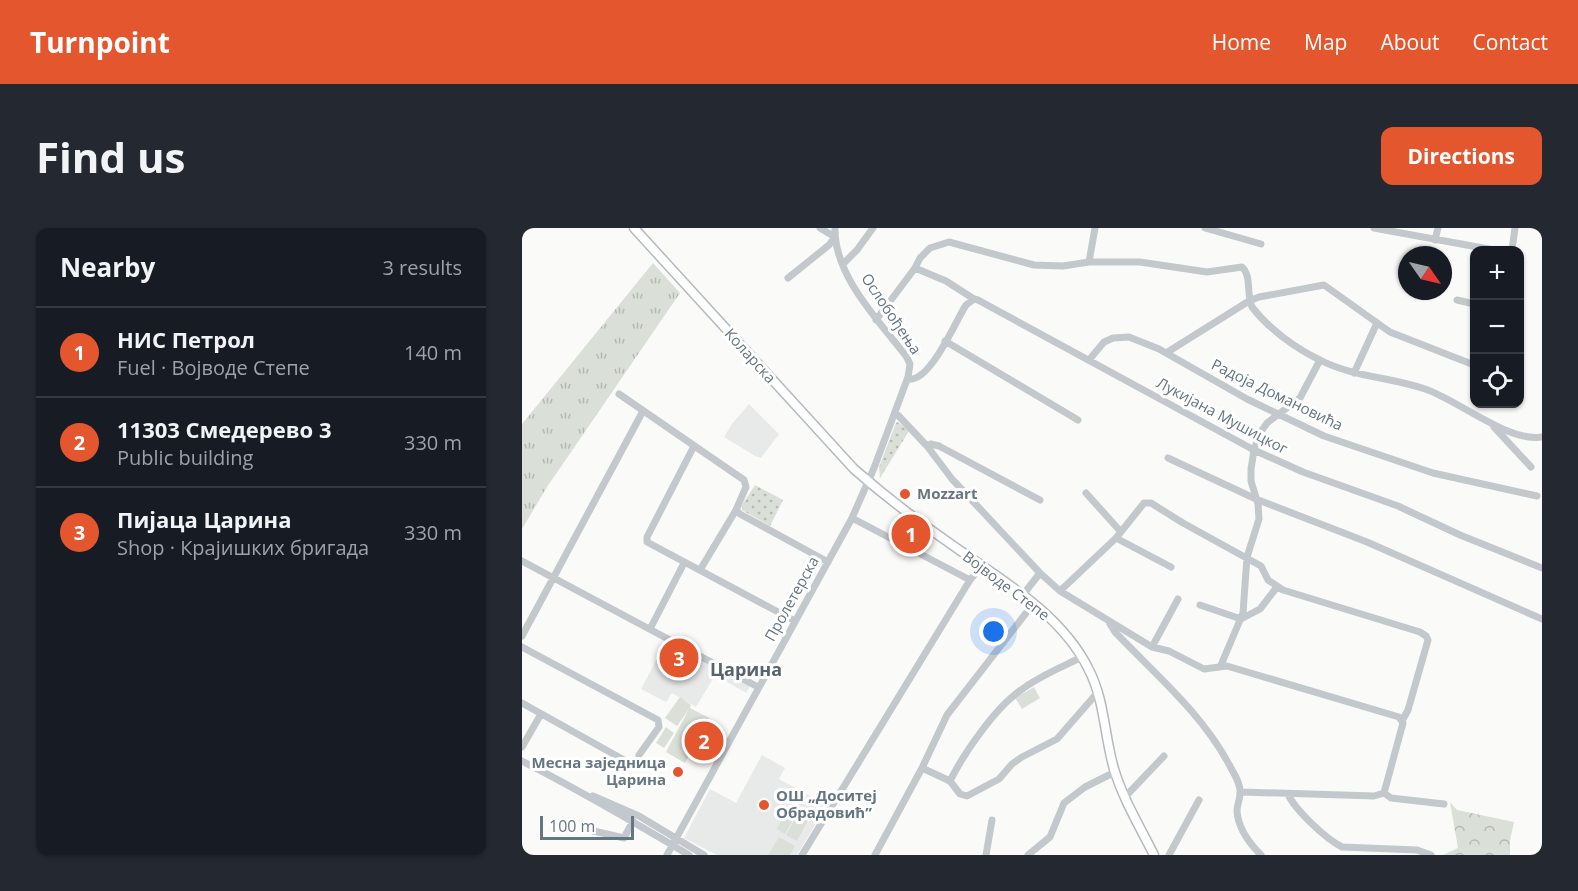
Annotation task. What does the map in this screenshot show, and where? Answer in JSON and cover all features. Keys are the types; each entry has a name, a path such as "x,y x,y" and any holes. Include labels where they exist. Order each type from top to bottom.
{"main road":[{"name":"Коларска","path":"634,228 836,451 868,481"},
{"name":"Војводе Степе","path":"868,481 1034,604 1065,634 1082,657 1098,692 1115,772 1125,798 1154,855"}],"street":[{"path":"788,278 835,237 820,228"},
{"name":"Ослобођења","path":"835,228 835,237 843,264 863,302 906,356 910,368 908,379 868,481"},
{"path":"843,264 873,228"},
{"path":"1089,262 1095,228"},
{"path":"1204,228 1261,244"},
{"path":"1374,228 1470,246"},
{"path":"1435,240 1438,228"},
{"path":"1513,246 1515,228"},
{"path":"876,320 920,258 930,248 949,242 1034,265 1154,262 1207,272 1242,267 1247,272 1249,301 1256,313 1282,336 1320,360 1354,373 1425,389 1461,405 1493,425 1525,436 1542,437"},
{"name":"Лукијана Мушицког","path":"915,268 946,281 974,299 1254,450 1303,471 1398,506 1452,532 1542,568"},
{"path":"1166,353 1249,301 1259,297 1324,285 1400,337 1470,363"},
{"path":"908,379 917,378 930,368 964,308 974,299"},
{"path":"1457,300 1470,303"},
{"path":"1354,373 1377,323"},
{"name":"Радоја Домановића","path":"1089,360 1104,342 1121,336 1138,340 1166,353 1247,399 1324,436 1433,473 1537,496"},
{"path":"945,341 1078,420"},
{"path":"1221,665 1241,619 1247,557 1259,519 1251,469 1254,450 1264,427 1300,398 1320,360"},
{"path":"910,368 920,370 930,368"},
{"path":"619,394 746,482 746,490 736,510 700,570"},
{"path":"522,636 643,411"},
{"path":"895,412 927,446 952,479 1040,573 1060,591 1110,622 1152,647 1169,651 1204,669 1221,665 1398,717 1402,721"},
{"path":"1493,425 1530,468"},
{"path":"927,446 931,444 939,446 1040,500"},
{"path":"694,446 646,540 684,563 795,621"},
{"path":"1168,458 1256,499 1367,542 1542,620"},
{"name":"Пролетерска","path":"667,855 852,518 868,481"},
{"path":"1086,493 1119,535 1171,567"},
{"path":"1060,591 1119,535 1144,503 1151,503 1247,557 1263,568 1268,580 1287,592 1420,632 1428,640 1408,710 1402,721 1384,793"},
{"path":"736,510 828,562"},
{"name":"Војводе Степе","path":"852,518 970,580"},
{"path":"522,561 758,687"},
{"path":"650,629 684,563"},
{"path":"802,855 970,580 982,566"},
{"path":"1022,596 1040,573"},
{"path":"1200,605 1241,619 1260,609 1277,587"},
{"path":"1152,647 1178,599"},
{"path":"875,855 922,768 947,715 1034,604"},
{"path":"1110,622 1115,632 1160,675 1201,723 1231,767 1241,792 1237,805 1240,824 1248,841 1260,855"},
{"path":"522,647 658,720 660,724 657,731 639,755"},
{"path":"951,781 965,756 1012,697 1033,682 1082,657"},
{"path":"922,768 951,781 960,794 967,796 999,779 1012,764 1057,739 1098,692"},
{"path":"522,704 624,760"},
{"path":"522,747 541,714"},
{"path":"1125,798 1164,756"},
{"path":"522,761 587,795 603,806 704,855"},
{"path":"1028,855 1050,837 1061,808 1069,799 1097,780 1115,772"},
{"path":"1241,792 1374,796 1384,793"},
{"path":"1384,793 1391,798 1444,804"},
{"path":"1288,794 1291,801 1308,819 1342,847 1417,850 1431,855"},
{"path":"587,795 633,812 689,855"},
{"path":"1168,855 1199,801"},
{"path":"986,855 992,820"},
{"path":"585,829 624,838 633,821"}],"shaded area":[{"path":"749,404 779,434 761,458 724,437"},
{"path":"667,640 751,685 746,693 715,675 696,707 672,693 666,702 641,689"},
{"name":"ОШ „Доситеј Обрадовић”","path":"762,755 785,768 779,779 827,805 797,855 717,855 684,838 710,789 736,803"}],"green space":[{"path":"653,263 680,293 547,487 522,529 522,424"},
{"path":"898,422 909,431 880,478 879,467"},
{"path":"755,485 783,500 770,526 742,510 742,505"},
{"path":"1034,687 1040,698 1022,709 1015,698"},
{"path":"680,697 691,705 690,708 709,718 685,763 666,752 689,709 677,726 665,718"},
{"path":"666,727 674,733 664,748 656,743"},
{"path":"1450,802 1457,810 1514,822 1510,840 1510,855 1443,855 1458,848"},
{"path":"787,810 795,815 785,834 777,829"},
{"path":"798,814 808,820 797,841 786,835"},
{"path":"779,837 795,846 790,855 768,855"}],"place":[{"name":"Mozzart","path":"905,494"},
{"name":"НИС Петрол","path":"911,534"},
{"name":"Пијаца Царина","path":"679,658"},
{"name":"11303 Смедерево 3","path":"704,741"},
{"name":"Месна заједница Царина","path":"678,772"},
{"name":"ОШ „Доситеј Обрадовић”","path":"764,805"}],"district":[{"name":"Царина","path":"746,670"}]}
